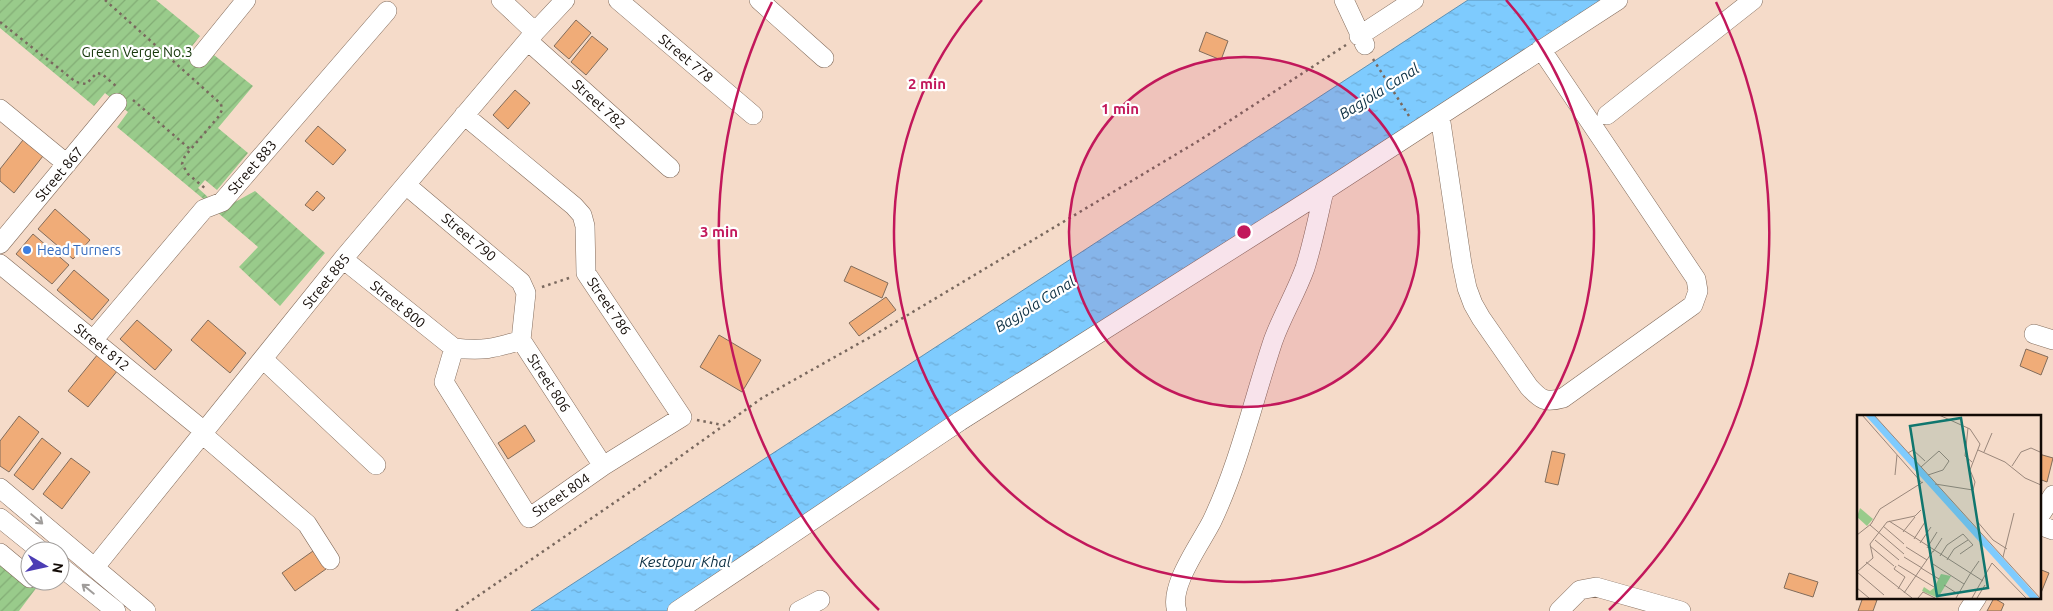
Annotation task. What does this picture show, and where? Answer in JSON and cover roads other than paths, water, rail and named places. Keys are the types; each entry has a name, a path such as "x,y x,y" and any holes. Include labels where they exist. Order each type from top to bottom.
{"street":[{"path":"199,58 246,0"},
{"name":"Street 782","path":"501,0 532,36 670,168"},
{"name":"Street 885","path":"94,567 344,259 564,0"},
{"name":"Street 778","path":"618,0 753,115"},
{"path":"759,0 824,58"},
{"path":"1344,0 1362,40 1414,0"},
{"path":"677,611 960,421 1324,191 1416,125 1440,116 1618,0"},
{"path":"1608,115 1753,0"},
{"name":"Street 883","path":"94,340 204,209 222,202 387,11"},
{"path":"1440,116 1462,264 1473,304 1529,387 1539,398 1551,402 1563,398 1693,305 1698,291 1696,279 1542,49"},
{"name":"Street 867","path":"0,244 122,97"},
{"path":"0,109 67,164"},
{"name":"Street 786","path":"464,116 582,214 585,226 586,272 682,417"},
{"name":"Street 790","path":"406,185 513,274 521,282 526,293"},
{"path":"1177,611 1177,590 1184,572 1204,538 1229,480 1274,338 1304,269 1312,245 1324,191"},
{"name":"Street 800","path":"344,259 454,348"},
{"name":"Street 812","path":"0,264 94,340 307,524 330,560"},
{"name":"Street 806","path":"526,293 522,340 603,466"},
{"path":"2034,334 2053,340"},
{"path":"454,348 479,351 522,340"},
{"name":"Street 804","path":"454,348 444,382 529,518 603,466 682,417"},
{"path":"264,359 376,465"},
{"path":"0,488 146,611"},
{"path":"2040,516 2053,496"},
{"path":"0,518 29,541"},
{"path":"2040,525 2053,530"},
{"path":"0,553 20,570"},
{"path":"70,574 116,611"},
{"path":"1559,611 1580,590 1596,587 1681,611"},
{"path":"1968,611 1976,598"},
{"path":"799,611 820,600"}],"water":[{"name":"Kestopur Khal","path":"1468,0 1623,0 686,611 531,611"}],"place":[{"name":"Head Turners","path":"27,250"}],"park label":[{"name":"Green Verge No.3","path":"137,52"}],"water label":[{"name":"Bagjola Canal","path":"1379,91"},
{"name":"Bagjola Canal","path":"1035,304"}]}
